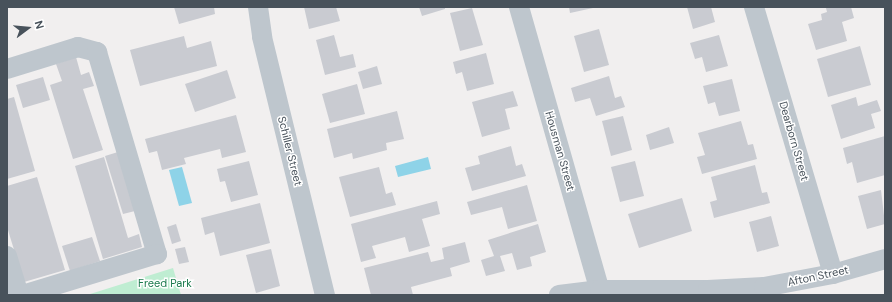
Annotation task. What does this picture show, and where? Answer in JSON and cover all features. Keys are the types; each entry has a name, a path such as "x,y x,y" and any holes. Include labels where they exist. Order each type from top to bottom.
{"street":[{"name":"Schiller Street","path":"258,7 262,37 325,295"},
{"name":"Housman Street","path":"519,7 601,292"},
{"name":"Dearborn Street","path":"754,7 833,274"},
{"path":"7,69 78,47 97,52 157,254 23,295"},
{"path":"7,256 19,295"},
{"name":"Afton Street","path":"559,295 601,292 708,290 764,287 833,274 885,259"}],"green space":[{"name":"Freed Park","path":"173,268 181,295 87,295"}],"water":[{"path":"428,157 431,169 398,177 395,166"},
{"path":"182,167 192,203 179,206 169,170"}],"building":[{"path":"174,7 214,7 215,14 179,24"},
{"path":"304,7 336,7 340,21 309,29"},
{"path":"419,7 445,7 445,9 422,16"},
{"path":"569,7 593,7 593,8 570,13"},
{"path":"687,7 711,7 715,22 693,29"},
{"path":"851,7 854,18 842,22 847,41 816,50 808,24 822,20 821,14 827,12 826,8"},
{"path":"472,8 483,45 460,51 450,13"},
{"path":"599,29 609,65 584,72 574,36"},
{"path":"334,35 340,57 353,54 356,67 325,75 316,40"},
{"path":"719,35 728,66 706,72 702,57 695,59 690,43"},
{"path":"184,36 187,48 211,41 217,66 140,86 130,50"},
{"path":"860,46 871,85 828,97 817,59"},
{"path":"486,53 494,84 467,91 462,72 456,74 453,62"},
{"path":"76,57 81,75 89,72 94,86 83,89 103,150 73,159 50,85 62,81 56,64"},
{"path":"377,66 382,84 363,89 358,72"},
{"path":"227,70 236,98 195,112 185,84"},
{"path":"609,76 615,98 621,96 625,107 596,116 590,98 575,102 571,88"},
{"path":"43,77 50,100 23,108 16,85"},
{"path":"732,79 740,111 719,116 715,102 708,104 703,86"},
{"path":"357,84 365,114 330,123 322,94"},
{"path":"513,91 518,106 505,109 510,129 482,137 472,102"},
{"path":"14,97 35,171 7,179 7,99"},
{"path":"856,97 858,106 877,100 881,111 871,114 875,128 841,139 831,105"},
{"path":"397,111 404,139 386,143 387,150 353,159 352,153 334,158 327,129"},
{"path":"236,115 246,152 222,158 220,149 184,158 186,164 162,170 157,151 149,153 145,139"},
{"path":"623,116 632,150 611,156 602,121"},
{"path":"741,121 748,145 753,144 757,159 702,174 697,157 705,155 698,133"},
{"path":"669,127 674,143 650,150 646,135"},
{"path":"885,136 885,175 857,183 852,162 847,164 843,148"},
{"path":"511,146 516,166 522,164 526,176 472,191 465,168 480,164 478,156"},
{"path":"118,152 135,211 123,214 105,156"},
{"path":"104,157 128,238 139,234 142,247 103,259 75,166"},
{"path":"249,161 258,195 231,202 225,181 220,182 217,169"},
{"path":"635,161 644,196 620,202 611,167"},
{"path":"755,165 762,193 767,192 770,203 714,218 710,202 717,200 711,177"},
{"path":"379,167 386,194 392,192 396,205 350,217 339,177"},
{"path":"37,177 65,270 24,282 7,227 7,186"},
{"path":"527,185 537,221 508,229 502,207 471,215 467,202"},
{"path":"881,190 885,224 867,229 858,196"},
{"path":"682,198 692,231 639,248 628,214"},
{"path":"437,201 440,214 422,219 430,246 409,252 405,237 372,246 376,258 361,262 351,224"},
{"path":"260,203 270,243 220,256 214,232 205,235 201,218"},
{"path":"771,216 779,246 757,252 749,222"},
{"path":"176,224 181,241 172,244 167,227"},
{"path":"538,224 546,252 530,257 532,266 517,270 512,253 500,256 505,271 486,276 481,260 494,256 488,240"},
{"path":"92,237 100,261 70,271 62,246"},
{"path":"465,242 470,262 450,268 452,276 411,287 413,295 371,295 364,268 428,252 431,262 444,259 442,248"},
{"path":"185,247 189,262 179,264 175,249"},
{"path":"271,249 280,286 256,293 246,255"}]}
